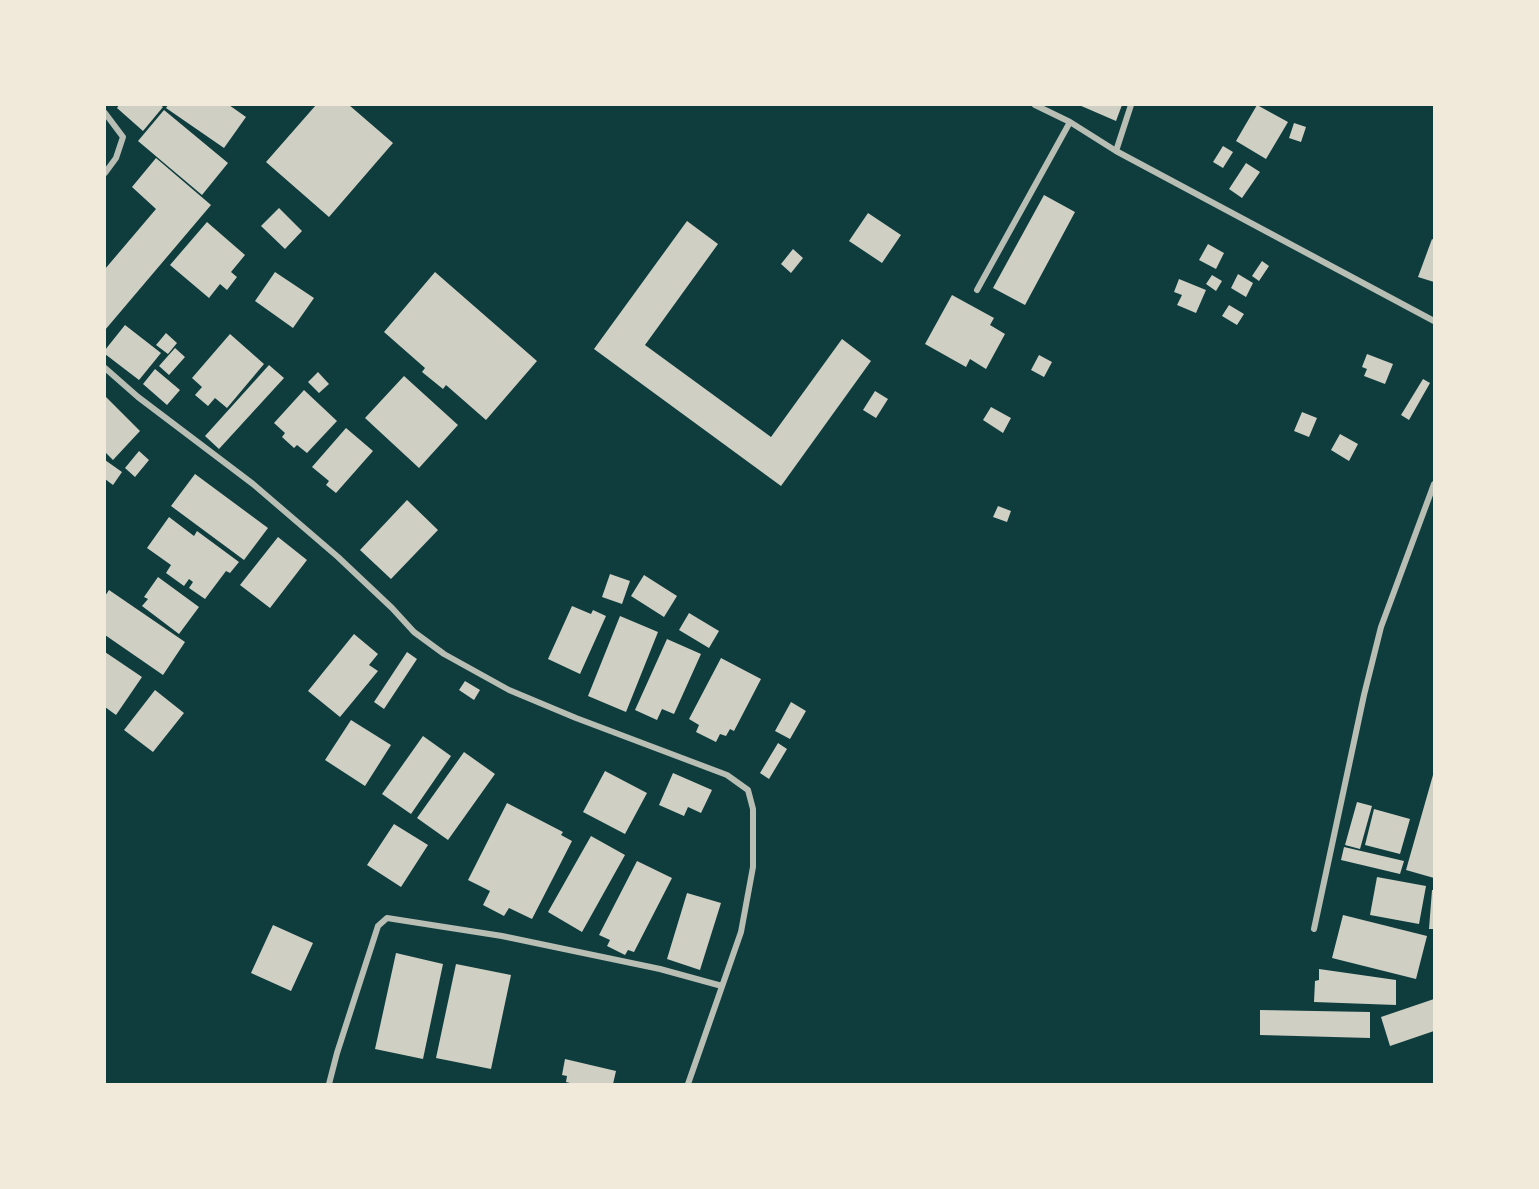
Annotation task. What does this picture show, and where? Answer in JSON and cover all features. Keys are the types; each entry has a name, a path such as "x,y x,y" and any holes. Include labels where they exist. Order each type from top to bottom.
{"street":[{"path":"1035,105 1070,122 1116,151 1434,321"},
{"path":"1116,151 1131,105"},
{"path":"105,113 123,137 116,158 105,173"},
{"path":"976,290 1070,122"},
{"path":"105,368 138,397 253,484 338,557 414,632 444,654 509,690 727,775 748,790 753,810 753,867 741,932 688,1084"},
{"path":"1314,929 1364,695 1382,627 1434,484"},
{"path":"329,1084 378,926 387,918 513,938 660,969 722,986"}],"building":[{"path":"119,105 160,105 163,107 143,131 117,108"},
{"path":"168,105 229,105 246,117 224,148 166,108"},
{"path":"316,105 349,105 393,143 329,217 266,162"},
{"path":"1079,105 1122,105 1116,121"},
{"path":"1257,105 1288,122 1266,159 1236,141"},
{"path":"164,110 228,163 202,195 138,141"},
{"path":"1294,123 1306,127 1301,142 1289,138"},
{"path":"1223,146 1233,152 1223,168 1213,162"},
{"path":"156,158 211,205 105,330 105,269 156,209 132,187"},
{"path":"1246,163 1260,172 1242,198 1229,189"},
{"path":"1044,195 1075,212 1025,305 993,288"},
{"path":"279,208 302,231 285,249 261,226"},
{"path":"868,213 901,235 882,263 849,241"},
{"path":"687,221 718,244 645,345 771,437 842,339 871,361 781,486 594,349"},
{"path":"207,222 245,255 231,272 237,277 227,290 220,284 209,298 170,265"},
{"path":"1432,239 1434,240 1434,282 1418,277"},
{"path":"1208,244 1224,253 1216,269 1199,260"},
{"path":"793,249 803,258 791,273 781,264"},
{"path":"1262,261 1269,266 1259,281 1252,276"},
{"path":"275,272 314,298 293,328 255,301"},
{"path":"435,272 537,361 486,420 446,385 443,389 422,372 425,368 384,332"},
{"path":"1238,274 1253,283 1246,297 1231,288"},
{"path":"1212,275 1222,281 1216,291 1206,284"},
{"path":"1179,279 1206,290 1196,313 1177,305 1182,295 1174,292"},
{"path":"952,295 994,318 990,325 1005,334 986,369 970,359 966,367 925,344"},
{"path":"1229,305 1244,314 1237,325 1222,316"},
{"path":"125,325 161,353 139,380 105,354 105,350"},
{"path":"166,333 177,343 168,354 156,345"},
{"path":"230,334 264,364 227,408 215,398 208,406 195,395 202,387 192,378"},
{"path":"175,348 185,357 169,375 159,366"},
{"path":"1367,354 1393,364 1385,384 1364,376 1367,369 1362,367"},
{"path":"1039,355 1052,362 1044,377 1031,370"},
{"path":"269,365 284,378 219,449 205,436"},
{"path":"155,369 180,390 167,405 143,384"},
{"path":"318,372 329,384 319,393 308,382"},
{"path":"404,376 458,425 419,468 365,418"},
{"path":"1423,379 1430,383 1409,420 1401,415"},
{"path":"304,390 337,421 307,453 297,445 294,448 282,437 285,433 274,423"},
{"path":"875,391 888,399 876,418 863,410"},
{"path":"105,396 140,431 113,460 105,452"},
{"path":"991,407 1011,418 1003,433 983,420"},
{"path":"1302,412 1317,418 1309,437 1294,431"},
{"path":"346,428 373,451 336,493 326,485 329,481 312,467"},
{"path":"1340,434 1358,444 1349,461 1331,450"},
{"path":"139,451 149,460 135,477 125,468"},
{"path":"105,460 122,472 113,485 105,479"},
{"path":"195,474 268,528 244,560 171,506"},
{"path":"407,500 438,530 391,579 360,550"},
{"path":"998,506 1011,511 1007,522 993,517"},
{"path":"169,517 194,536 197,531 239,562 230,573 226,571 205,599 189,588 193,582 189,579 184,586 166,573 171,565 147,548"},
{"path":"278,537 307,560 270,608 240,585"},
{"path":"610,574 630,581 622,604 602,597"},
{"path":"644,575 677,596 664,617 631,596"},
{"path":"158,577 199,607 179,634 142,606 148,599 144,597"},
{"path":"109,590 185,642 163,675 105,635 105,596"},
{"path":"572,606 591,614 593,610 606,616 580,674 548,659"},
{"path":"689,613 719,631 709,648 679,630"},
{"path":"620,616 658,632 626,712 588,696"},
{"path":"354,634 378,654 369,665 378,671 340,717 308,691"},
{"path":"667,639 701,654 674,714 662,709 657,720 635,710"},
{"path":"105,652 142,677 116,715 105,707"},
{"path":"407,652 417,659 384,709 374,702"},
{"path":"721,658 761,679 734,731 730,729 726,736 720,734 716,742 696,732 699,725 689,719"},
{"path":"465,681 480,690 474,700 459,690"},
{"path":"155,690 184,713 153,752 124,730"},
{"path":"791,702 806,711 790,739 775,731"},
{"path":"351,720 391,745 365,786 325,760"},
{"path":"423,736 451,756 411,814 382,794"},
{"path":"778,743 787,749 769,779 760,773"},
{"path":"464,752 495,774 448,840 417,818"},
{"path":"605,771 647,793 625,834 583,812"},
{"path":"673,773 712,790 701,813 688,807 684,816 659,805"},
{"path":"1434,776 1434,878 1406,870"},
{"path":"1357,802 1372,806 1360,849 1345,845"},
{"path":"507,803 563,832 561,835 572,841 532,919 509,908 504,916 483,905 490,891 468,880"},
{"path":"1374,809 1410,819 1400,854 1365,845"},
{"path":"394,824 428,845 401,887 367,865"},
{"path":"591,836 625,855 582,932 548,912"},
{"path":"1344,847 1404,861 1400,874 1341,860"},
{"path":"637,861 672,878 634,952 628,950 625,955 607,946 610,940 599,935"},
{"path":"1377,877 1426,886 1419,924 1370,915"},
{"path":"1432,890 1434,890 1434,929 1429,929"},
{"path":"687,893 721,903 700,970 667,959"},
{"path":"1343,915 1427,936 1416,979 1332,958"},
{"path":"273,925 313,943 291,991 251,973"},
{"path":"396,953 443,964 423,1059 375,1049"},
{"path":"456,964 511,975 491,1069 436,1058"},
{"path":"1319,969 1396,980 1396,1005 1314,1002 1315,981 1319,980"},
{"path":"1434,999 1434,1031 1390,1046 1381,1017"},
{"path":"1260,1010 1370,1012 1370,1038 1260,1035"},
{"path":"565,1059 616,1071 613,1084 566,1082 567,1076 562,1075"}]}
